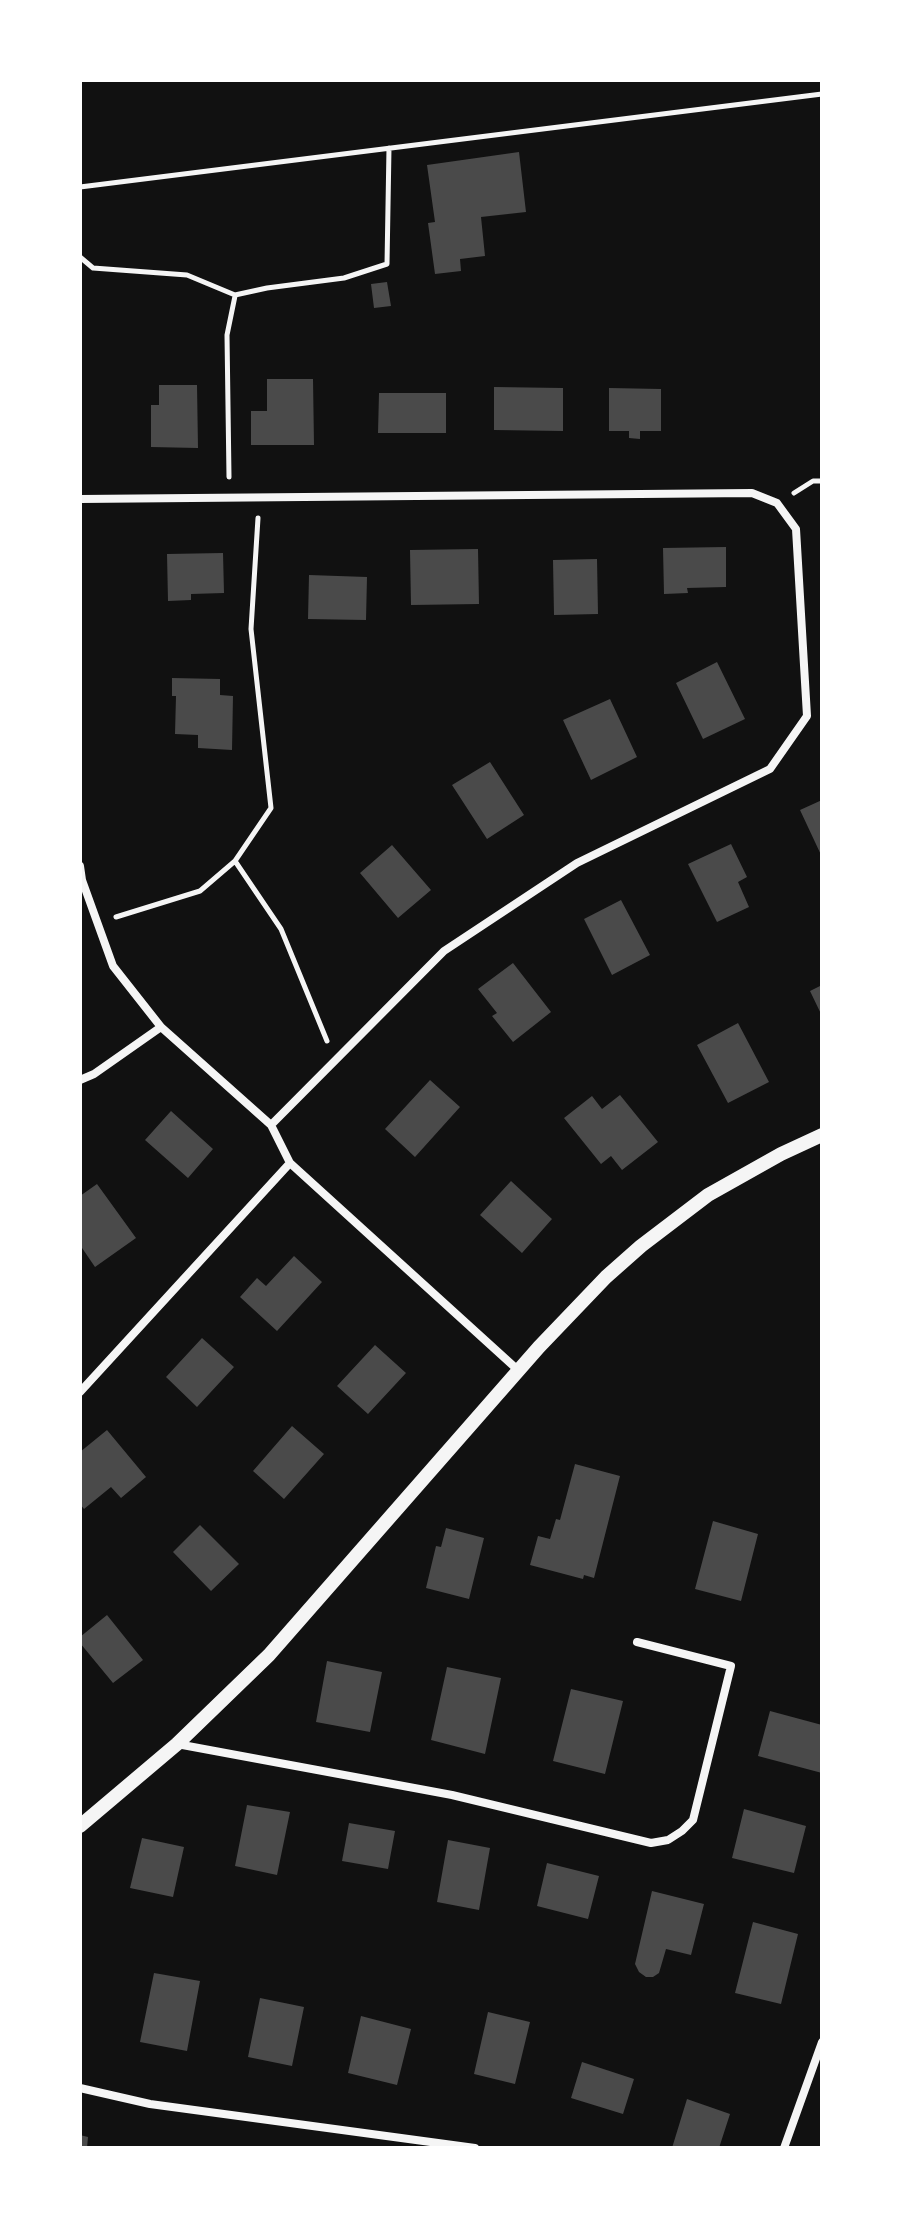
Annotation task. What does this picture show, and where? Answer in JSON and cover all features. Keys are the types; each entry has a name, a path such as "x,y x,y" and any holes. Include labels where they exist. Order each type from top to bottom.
{"street":[{"path":"80,499 752,493 777,503 796,529 807,716 770,769 577,863 444,951 271,1125"},
{"path":"80,866 81,880 100,923 113,966 161,1027 271,1125 290,1163 519,1371"},
{"path":"80,1080 94,1074 161,1027"},
{"path":"80,1826 177,1744 269,1655 606,1277 708,1195 822,1135"},
{"path":"80,1392 290,1163"},
{"path":"177,1744 452,1795 651,1843 668,1840 693,1820 731,1666 637,1642"},
{"path":"784,2148 822,2042"},
{"path":"80,2088 150,2104 475,2148"}],"path":[{"path":"80,187 822,94"},
{"path":"80,257 93,268 187,275 235,295 344,278 387,264 389,148"},
{"path":"230,498 227,335 235,295"},
{"path":"100,923 200,891 235,861 271,808 251,629 259,498"},
{"path":"235,861 281,929 335,1061"}],"building":[{"path":"519,152 526,212 481,217 485,256 460,259 461,271 435,274 428,223 435,222 427,165"},
{"path":"387,282 391,306 374,308 371,284"},
{"path":"267,379 313,379 314,445 251,445 251,411 267,411"},
{"path":"159,385 197,385 198,448 151,447 151,405 159,405"},
{"path":"494,387 563,388 563,431 494,430"},
{"path":"609,388 661,389 661,431 640,431 640,439 629,438 629,431 609,431"},
{"path":"379,393 446,393 446,433 378,433"},
{"path":"726,547 726,587 687,588 688,593 664,594 663,548"},
{"path":"478,549 479,604 411,605 410,550"},
{"path":"223,553 224,593 191,594 191,600 168,601 167,554"},
{"path":"597,559 598,614 554,615 553,560"},
{"path":"309,575 367,577 366,620 308,619"},
{"path":"717,662 745,719 703,739 676,683"},
{"path":"172,678 220,679 220,695 233,696 232,750 198,748 198,735 175,734 176,696 172,696"},
{"path":"610,699 637,757 591,780 563,720"},
{"path":"490,762 524,815 487,839 452,785"},
{"path":"822,800 822,857 800,810"},
{"path":"731,844 747,877 738,882 749,907 717,922 688,864"},
{"path":"392,845 431,890 398,918 360,873"},
{"path":"621,900 650,955 612,975 584,919"},
{"path":"513,963 551,1012 513,1042 492,1016 497,1013 478,989"},
{"path":"822,985 822,1016 810,991"},
{"path":"738,1023 769,1082 728,1103 697,1045"},
{"path":"430,1080 460,1107 415,1157 385,1129"},
{"path":"620,1095 658,1142 622,1170 611,1156 601,1164 564,1118 592,1096 602,1109"},
{"path":"171,1111 213,1149 188,1178 145,1140"},
{"path":"511,1181 552,1219 522,1253 480,1215"},
{"path":"97,1184 136,1238 95,1267 80,1245 80,1196"},
{"path":"294,1256 322,1282 277,1331 240,1297 257,1278 266,1286"},
{"path":"202,1338 234,1367 197,1407 166,1377"},
{"path":"375,1345 406,1373 368,1414 337,1386"},
{"path":"292,1426 324,1454 284,1499 253,1471"},
{"path":"107,1430 146,1477 121,1498 111,1487 84,1509 80,1504 80,1452"},
{"path":"575,1464 620,1476 594,1578 584,1575 583,1579 530,1565 538,1536 550,1539 556,1519 560,1520"},
{"path":"713,1521 758,1534 741,1601 695,1589"},
{"path":"200,1525 239,1564 211,1591 173,1552"},
{"path":"446,1528 484,1538 469,1599 426,1588 436,1546 441,1547"},
{"path":"107,1615 143,1660 113,1683 80,1643 80,1637"},
{"path":"327,1661 382,1672 370,1732 316,1722"},
{"path":"447,1667 501,1678 485,1754 431,1740"},
{"path":"571,1689 623,1701 605,1774 553,1761"},
{"path":"770,1711 822,1725 822,1773 758,1756"},
{"path":"247,1805 290,1812 277,1875 235,1866"},
{"path":"744,1809 806,1826 794,1873 732,1858"},
{"path":"349,1823 395,1831 388,1869 342,1861"},
{"path":"142,1838 184,1847 173,1897 130,1888"},
{"path":"448,1840 490,1848 479,1910 437,1902"},
{"path":"547,1863 599,1876 588,1919 537,1906"},
{"path":"652,1891 704,1904 691,1955 666,1949 659,1973 646,1977 635,1964"},
{"path":"753,1922 798,1934 781,2004 735,1993"},
{"path":"154,1973 200,1981 187,2051 140,2042"},
{"path":"260,1998 304,2007 292,2066 248,2057"},
{"path":"488,2012 530,2022 515,2084 474,2074"},
{"path":"361,2016 411,2029 397,2085 348,2073"},
{"path":"582,2062 634,2079 623,2114 571,2098"},
{"path":"687,2099 730,2114 719,2148 672,2148"},
{"path":"80,2135 88,2137 87,2148 80,2148"}]}
